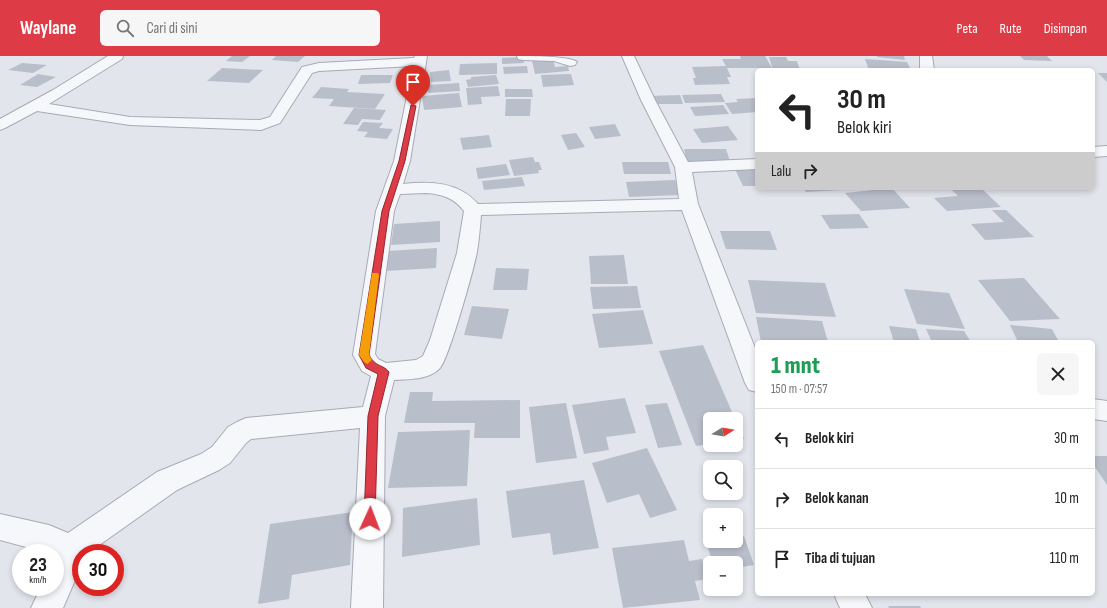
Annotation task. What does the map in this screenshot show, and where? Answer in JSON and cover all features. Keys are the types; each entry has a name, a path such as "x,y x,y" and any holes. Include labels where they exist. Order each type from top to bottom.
{"street":[{"path":"0,125 58,93 117,56"},
{"path":"523,56 556,57 570,62"},
{"path":"628,56 648,100 683,167 689,204 753,359 755,371"},
{"path":"926,56 927,68"},
{"path":"34,106 130,121 261,125 268,124 274,120 307,70 319,67 421,59 416,93 402,161 385,211 364,355 370,365 384,372 420,369 432,362 441,340 467,253 473,210 467,201 448,190 426,187 393,190"},
{"path":"1095,152 1107,152"},
{"path":"683,167 755,164"},
{"path":"473,210 689,204"},
{"path":"367,608 373,416 384,372"},
{"path":"1095,409 1107,411"},
{"path":"64,553 166,481 210,462 221,455 237,435 246,429 373,416"},
{"path":"0,527 51,540 60,544"},
{"path":"47,608 52,596"},
{"path":"850,596 856,608"}],"building":[{"path":"232,56 250,56 242,62 226,61"},
{"path":"276,56 305,56 298,62 272,60"},
{"path":"740,56 765,56 772,68 727,68 731,77 727,77 730,84 695,85 693,78 696,78 692,67 726,66 722,59 741,59"},
{"path":"904,56 905,60 877,57"},
{"path":"1020,56 1047,56 1052,61 1024,60"},
{"path":"523,57 524,63 502,64 502,58"},
{"path":"769,57 786,57 788,61 797,61 799,68 772,68"},
{"path":"865,59 907,62 910,68 868,68"},
{"path":"553,60 555,67 568,66 569,71 535,74 532,61"},
{"path":"22,63 47,65 33,73 8,70"},
{"path":"497,63 497,74 459,75 460,64"},
{"path":"527,66 528,73 504,74 503,67"},
{"path":"222,68 263,70 249,83 207,81"},
{"path":"449,70 451,81 431,82 430,72"},
{"path":"1098,73 1107,73 1107,82"},
{"path":"38,74 56,77 37,87 20,85"},
{"path":"571,74 574,85 543,87 541,75"},
{"path":"361,75 393,75 390,83 358,84"},
{"path":"496,75 499,84 468,87 466,80 471,79 471,77"},
{"path":"459,83 460,91 428,93 428,85"},
{"path":"498,86 500,96 481,97 482,104 468,105 466,88"},
{"path":"321,87 349,89 347,92 385,94 375,109 329,106 334,99 312,98"},
{"path":"505,89 532,89 533,97 505,97"},
{"path":"459,93 462,107 424,110 422,96"},
{"path":"721,94 725,102 685,103 682,95"},
{"path":"680,95 683,104 652,104 649,96"},
{"path":"755,98 755,112 732,114 725,103 738,102 736,99"},
{"path":"506,99 531,99 530,116 505,116"},
{"path":"723,105 729,114 695,116 690,107"},
{"path":"354,108 386,110 380,120 362,119 358,125 343,124"},
{"path":"363,122 383,123 379,128 393,129 387,139 364,137 368,132 357,131"},
{"path":"615,124 621,136 595,139 589,127"},
{"path":"728,126 738,140 702,143 693,129"},
{"path":"576,133 585,147 568,150 561,135"},
{"path":"489,135 492,147 463,150 460,138"},
{"path":"684,149 726,149 730,161 687,161"},
{"path":"533,157 535,162 539,162 542,170 538,170 539,173 514,176 509,160"},
{"path":"622,162 668,162 671,174 624,174"},
{"path":"506,164 510,175 478,179 476,168"},
{"path":"755,166 755,186 743,186 734,167"},
{"path":"522,177 525,186 484,190 482,181"},
{"path":"675,180 680,195 629,197 626,182"},
{"path":"804,190 841,190 806,192"},
{"path":"873,190 894,190 910,208 861,211 845,193"},
{"path":"952,190 983,190 1001,207 947,211 934,198 958,196"},
{"path":"992,210 1006,210 1034,237 985,240 971,224 1004,222"},
{"path":"859,214 869,228 830,229 821,215"},
{"path":"440,221 440,242 391,245 394,224"},
{"path":"720,231 770,231 777,250 726,249"},
{"path":"437,248 436,268 385,271 387,251"},
{"path":"624,255 628,284 591,284 589,256"},
{"path":"496,268 529,269 527,290 493,290"},
{"path":"1024,278 1060,319 1010,321 978,280"},
{"path":"748,280 825,283 836,317 756,313"},
{"path":"637,286 641,308 593,309 590,287"},
{"path":"904,289 949,293 965,329 917,324"},
{"path":"472,306 509,309 502,339 464,335"},
{"path":"643,310 653,344 599,348 592,314"},
{"path":"756,317 822,321 827,340 761,340"},
{"path":"1010,325 1052,329 1058,340 1017,340"},
{"path":"889,326 916,329 919,340 893,340"},
{"path":"926,329 964,331 970,340 931,340"},
{"path":"703,345 732,412 703,412 703,445 696,446 659,351"},
{"path":"410,392 433,392 432,401 520,400 520,438 474,438 475,423 404,423"},
{"path":"625,398 636,433 606,437 609,450 584,454 572,405"},
{"path":"566,403 577,458 536,463 529,407"},
{"path":"667,403 682,445 658,448 645,405"},
{"path":"470,430 467,486 388,488 398,432"},
{"path":"647,448 677,510 650,518 639,494 607,503 592,463"},
{"path":"1095,456 1107,456 1107,485 1095,467"},
{"path":"584,480 599,548 553,555 550,533 512,538 506,491"},
{"path":"477,498 480,545 402,557 403,508"},
{"path":"353,512 350,565 292,575 289,599 258,604 270,524"},
{"path":"743,536 754,565 743,567 743,556 711,556 708,548 743,548"},
{"path":"684,540 689,561 702,559 703,562 703,580 695,581 700,600 623,608 612,548"},
{"path":"888,606 920,606 921,608 889,608"}],"slow traffic":[{"path":"367,360 364,355 375,275"}],"route":[{"path":"370,519 373,416 384,372 370,365 364,355 385,211 402,161 413,106"}]}
